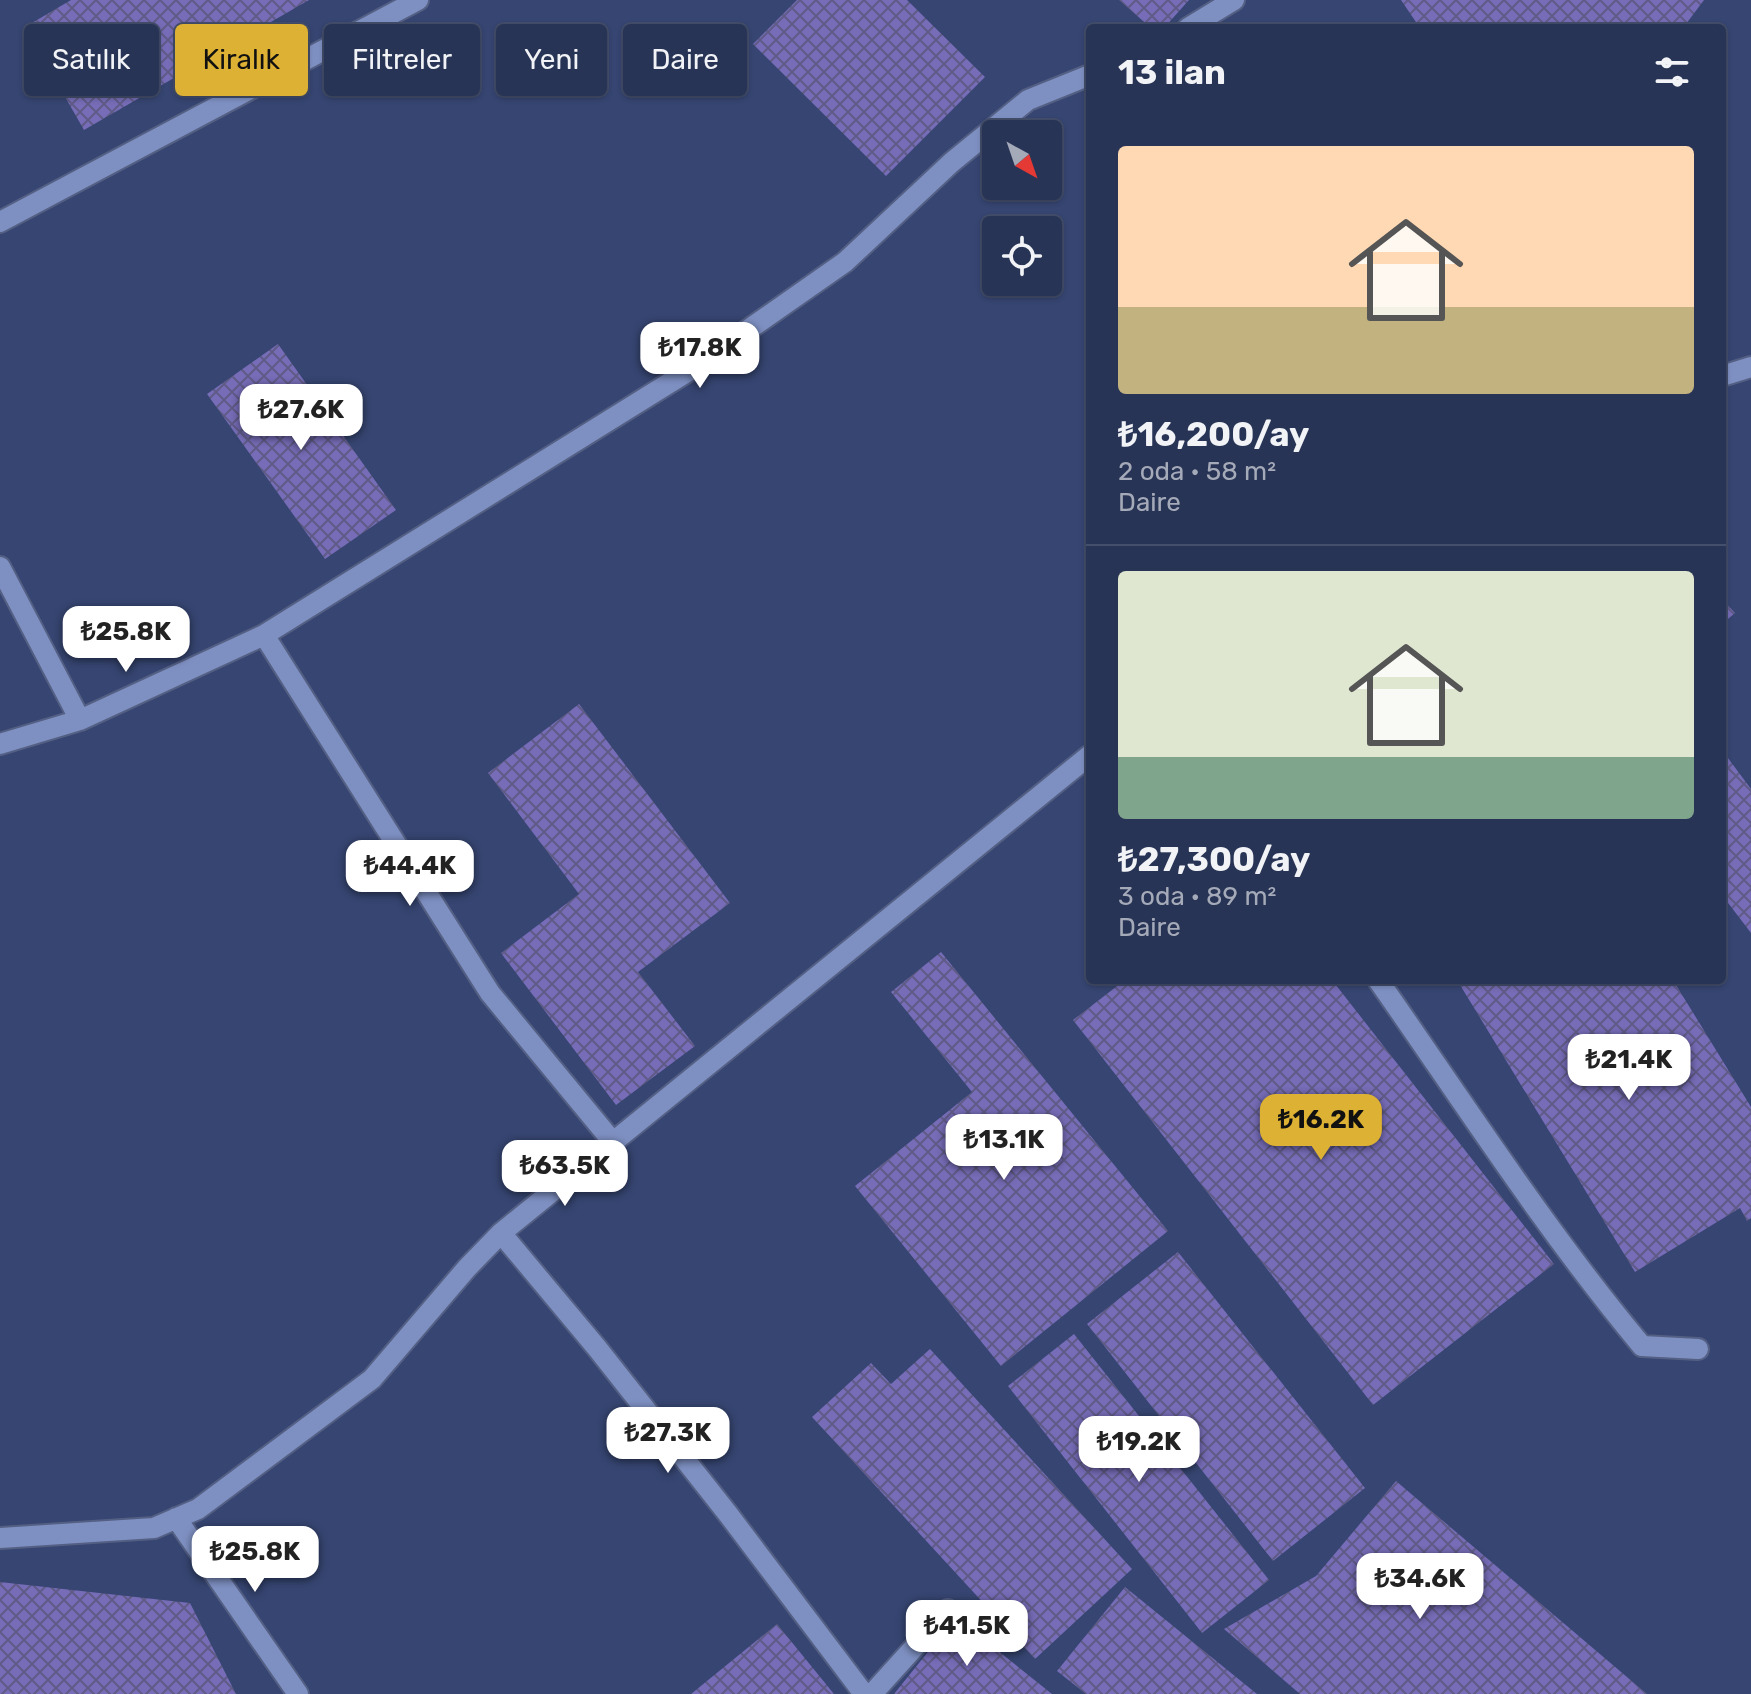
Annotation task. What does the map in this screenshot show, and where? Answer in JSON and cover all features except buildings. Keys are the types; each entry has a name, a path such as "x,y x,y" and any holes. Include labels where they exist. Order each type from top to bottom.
{"street":[{"path":"0,222 418,0"},
{"path":"1195,24 1234,0"},
{"path":"0,744 80,720 264,635 695,367 845,262 952,162 1028,100 1086,77"},
{"path":"1726,375 1751,367"},
{"path":"0,567 80,720"},
{"path":"264,635 490,993 612,1141"},
{"path":"0,1538 154,1528 198,1509 372,1379 501,1233 1086,758"},
{"path":"1381,984 1536,1205 1642,1346 1698,1349"},
{"path":"501,1233 597,1348 728,1514 864,1694"},
{"path":"176,1518 298,1694"},
{"path":"872,1694 948,1610"}]}
